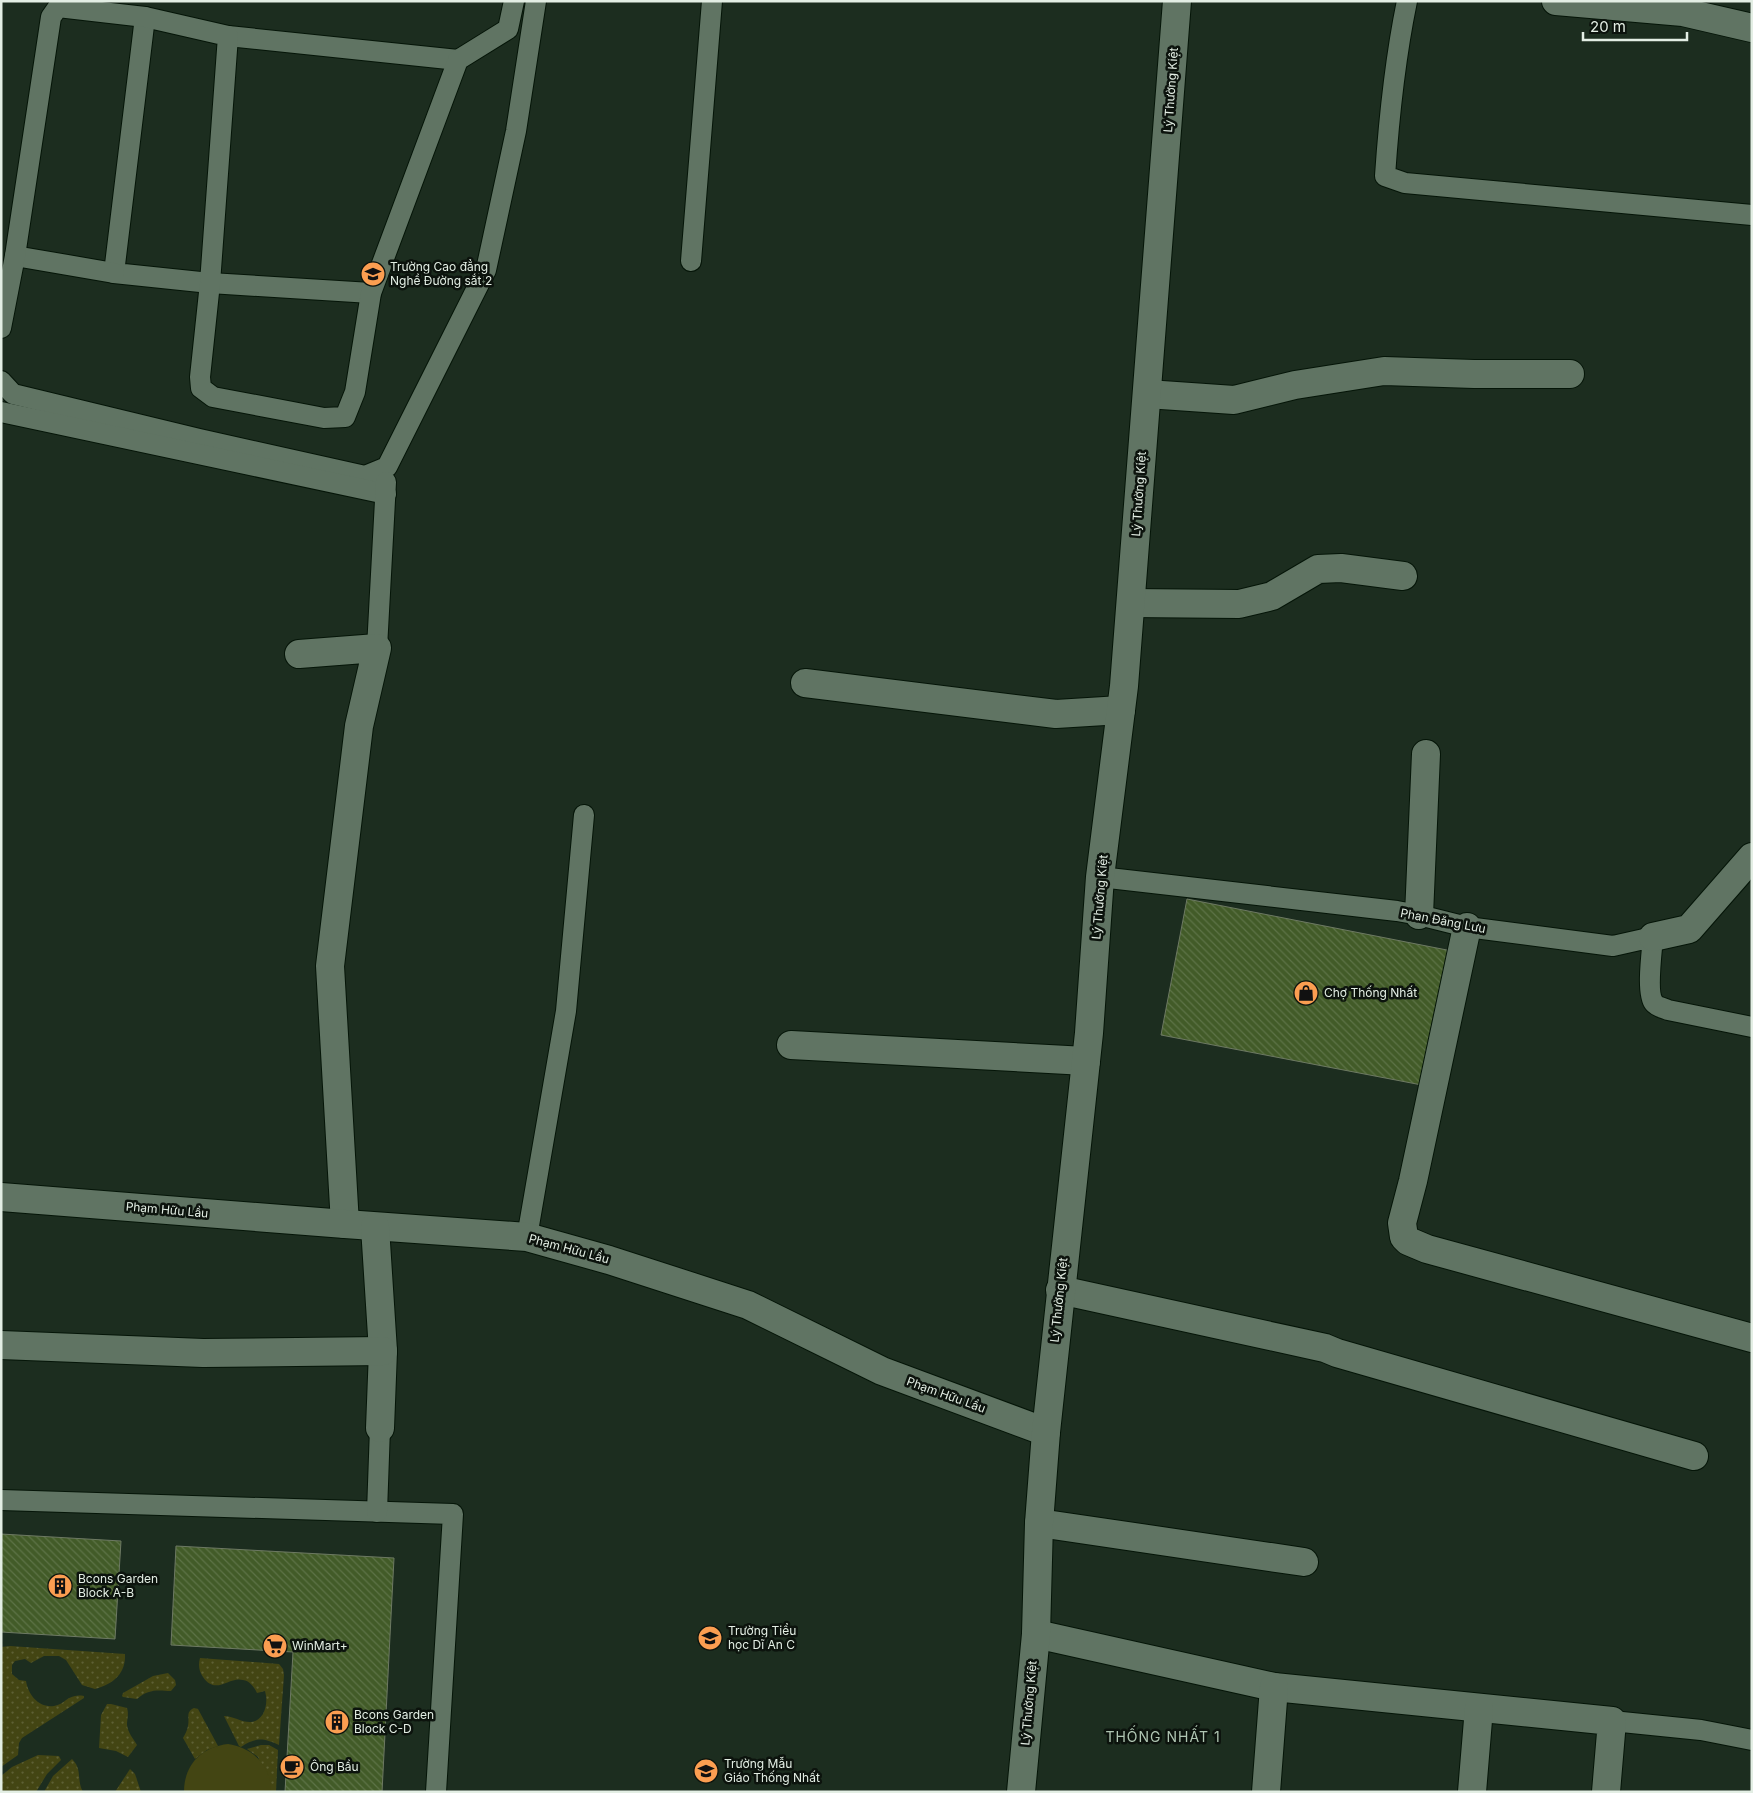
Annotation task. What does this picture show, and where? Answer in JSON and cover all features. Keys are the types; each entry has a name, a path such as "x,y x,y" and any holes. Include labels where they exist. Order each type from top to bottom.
{"street":[{"name":"Lý Thường Kiệt","path":"1021,1792 1036,1634 1039,1523 1046,1432 1086,1061 1100,877 1121,710 1131,603 1177,1"},
{"path":"1556,1 1682,12 1752,28"},
{"path":"1147,394 1234,400 1295,385 1384,371 1474,374 1570,374"},
{"path":"1131,603 1239,604 1272,596 1318,569 1341,568 1403,576"},
{"path":"299,654 377,648 359,726 330,966 345,1224"},
{"path":"805,683 1056,714 1121,710"},
{"path":"1419,915 1426,754"},
{"name":"Phan Đăng Lưu","path":"1653,937 1689,929 1752,857"},
{"path":"1467,927 1415,1172 1402,1224 1404,1237 1408,1241 1427,1249 1752,1338"},
{"path":"791,1045 1086,1061"},
{"name":"Phạm Hữu Lầu","path":"1,1197 527,1237 609,1260 748,1306 882,1371 1046,1432"},
{"path":"376,1227 383,1351 380,1428"},
{"path":"1060,1290 1325,1348 1346,1356 1694,1456"},
{"path":"1,1345 203,1353 383,1351"},
{"path":"1039,1523 1304,1562"},
{"path":"1036,1634 1274,1687 1612,1721 1606,1792"},
{"path":"1266,1792 1274,1687"},
{"path":"1472,1792 1479,1708"}],"lane":[{"path":"228,36 210,283 200,377 201,388 213,397 324,418 345,417 355,392 371,293 458,60 508,29 514,1"},
{"path":"377,648 387,467 486,270 516,131 536,1"},
{"path":"691,260 712,1"},
{"path":"1407,1 1399,38 1385,176 1405,183 1752,215"},
{"path":"1,328 51,17 58,7 145,17 228,36 458,60"},
{"path":"114,273 145,17"},
{"path":"14,256 114,273 210,283 371,293"},
{"path":"1,381 12,394 199,439 365,476 387,467"},
{"path":"1,412 386,494"},
{"path":"527,1237 566,1012 584,815"},
{"name":"Phan Đăng Lưu","path":"1100,877 1419,915 1467,927 1613,946 1653,937"},
{"path":"1653,937 1650,990 1656,1005 1668,1010 1752,1027"},
{"path":"377,1512 380,1428"},
{"path":"1,1500 453,1514 436,1792"},
{"path":"1612,1721 1701,1730 1752,1740"}],"shaded area":[{"path":"10,1646 125,1654 125,1661 118,1677 108,1684 95,1689 82,1685 66,1660 59,1656 44,1656 31,1663 25,1659 15,1661 12,1665 12,1674 19,1680 26,1681 29,1691 43,1705 58,1705 71,1697 79,1695 84,1696 84,1698 22,1738 19,1743 18,1755 1,1767 1,1647"},
{"path":"200,1658 279,1664 283,1669 284,1675 279,1745 268,1741 255,1740 241,1747 239,1746 224,1716 249,1722 258,1719 263,1714 265,1708 265,1691 257,1693 252,1685 243,1680 213,1685 203,1677 199,1666"},
{"path":"168,1673 175,1680 176,1685 171,1691 153,1691 145,1693 137,1699 122,1696 123,1693 153,1676"},
{"path":"107,1704 127,1708 127,1725 137,1745 128,1757 116,1751 99,1748 101,1715"},
{"path":"194,1708 198,1709 218,1746 207,1750 195,1759 183,1738 187,1731 189,1713"},
{"path":"228,1744 245,1749 259,1759 268,1774 271,1792 184,1792 187,1773 196,1759 210,1749"},
{"path":"269,1745 278,1750 276,1792 271,1792 258,1757 247,1749"},
{"path":"38,1755 59,1756 61,1760 47,1774 36,1792 1,1792 1,1776 12,1767"},
{"path":"72,1759 77,1767 83,1792 44,1792 53,1776"},
{"path":"130,1769 135,1774 141,1792 115,1792"}],"building":[{"name":"Chợ Thống Nhất","path":"1187,899 1452,951 1427,1086 1161,1035"},
{"name":"Bcons Garden Block A-B","path":"1,1534 121,1541 115,1639 1,1632"},
{"name":"Bcons Garden Block C-D","path":"176,1546 394,1558 382,1792 285,1792 293,1652 171,1645"}],"place":[{"name":"Trường Cao đẳng Nghề Đường sắt 2","path":"373,274"},
{"name":"Chợ Thống Nhất","path":"1306,993"},
{"name":"Bcons Garden Block A-B","path":"60,1586"},
{"name":"Trường Tiểu học Dĩ An C","path":"710,1638"},
{"name":"WinMart+","path":"275,1646"},
{"name":"Bcons Garden Block C-D","path":"337,1722"},
{"name":"Ông Bầu","path":"292,1767"},
{"name":"Trường Mẫu Giáo Thống Nhất","path":"706,1771"}],"district":[{"name":"THỐNG NHẤT 1","path":"1163,1737"}]}
